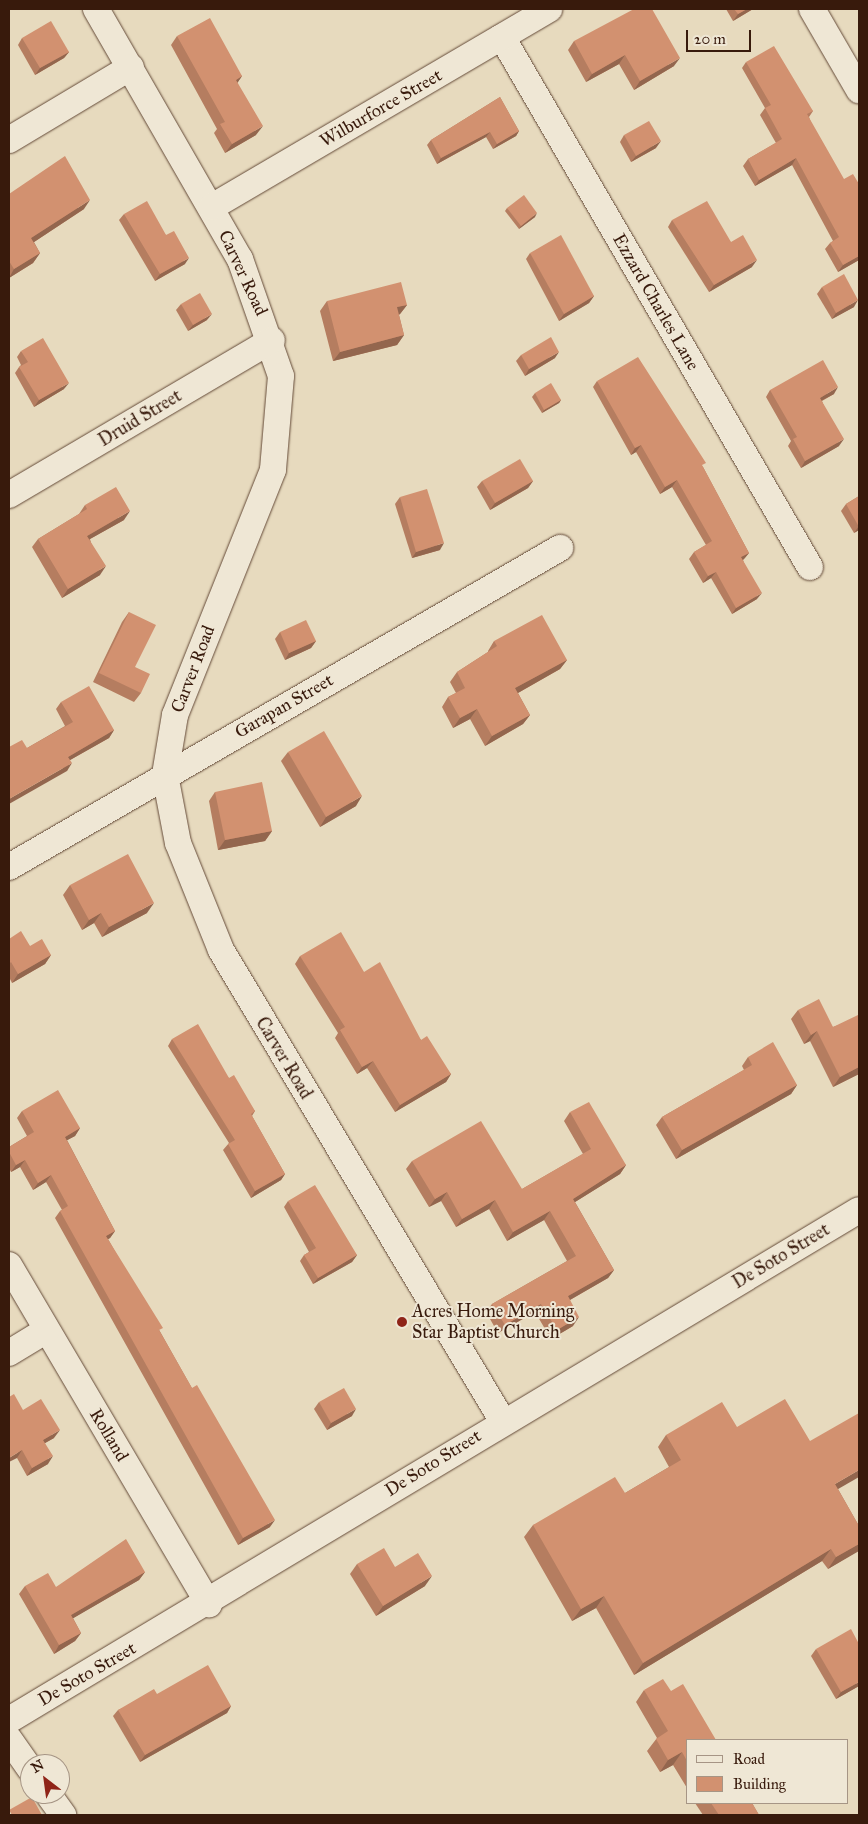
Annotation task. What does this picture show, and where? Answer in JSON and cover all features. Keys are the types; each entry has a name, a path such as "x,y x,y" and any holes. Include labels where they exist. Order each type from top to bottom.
{"street":[{"name":"Carver Road","path":"96,9 212,207 240,259 272,340 281,376 273,470 238,564 187,676 175,715 165,775 178,843 220,950 502,1420"},
{"name":"Wilburforce Street","path":"212,207 550,9"},
{"path":"812,9 859,90"},
{"name":"Ezzard Charles Lane","path":"502,37 810,567"},
{"path":"9,140 131,68"},
{"name":"Druid Street","path":"9,496 272,340"},
{"name":"Garapan Street","path":"9,866 560,548"},
{"name":"De Soto Street","path":"9,1720 209,1604 502,1420 859,1210"},
{"name":"Rolland","path":"9,1265 209,1604"},
{"path":"9,1353 47,1330"},
{"path":"9,1739 20,1755"},
{"path":"55,1804 63,1815"}],"building":[{"path":"634,9 652,9 680,58 640,81 625,55 592,74 574,41"},
{"path":"734,9 747,9 738,14"},
{"path":"210,18 242,76 236,80 263,126 232,144 220,124 225,122 177,36"},
{"path":"51,21 69,52 40,68 22,38"},
{"path":"774,46 813,111 807,114 844,179 853,174 859,184 859,256 843,265 830,243 839,237 796,158 759,180 748,159 782,139 765,108 771,105 746,62"},
{"path":"500,97 519,131 497,144 490,132 441,158 431,140"},
{"path":"649,121 661,141 636,156 624,135"},
{"path":"65,156 90,200 31,238 40,253 14,269 9,261 9,194"},
{"path":"524,195 537,213 521,226 507,208"},
{"path":"147,201 166,235 174,231 189,258 160,274 124,214"},
{"path":"707,201 731,242 743,235 757,260 714,285 672,220"},
{"path":"561,235 594,296 564,314 530,253"},
{"path":"844,274 858,300 836,313 822,287"},
{"path":"401,282 407,305 397,307 404,335 340,352 327,301"},
{"path":"200,293 212,314 193,325 181,304"},
{"path":"551,337 559,352 529,369 521,355"},
{"path":"43,338 69,383 39,400 19,367 28,362 21,351"},
{"path":"638,357 706,463 702,465 749,553 741,557 762,593 736,608 716,572 708,576 694,552 712,541 677,480 665,487 641,445 635,448 597,381"},
{"path":"823,360 838,387 820,398 844,439 805,461 793,439 797,437 770,390"},
{"path":"551,383 561,400 544,410 535,393"},
{"path":"520,459 533,481 495,503 482,481"},
{"path":"116,487 130,511 87,536 106,566 68,589 38,539 87,509 85,505"},
{"path":"427,489 444,543 416,552 400,497"},
{"path":"859,496 859,527 846,504"},
{"path":"129,612 156,625 135,667 150,674 141,693 99,673"},
{"path":"542,615 567,660 515,688 530,715 492,736 477,709 460,718 448,697 465,688 457,672 497,646 494,641"},
{"path":"306,620 316,641 289,653 280,632"},
{"path":"89,686 114,730 68,757 72,763 9,799 9,747 22,740 27,748 73,722 61,702"},
{"path":"324,731 362,796 326,817 288,752"},
{"path":"262,782 272,831 225,840 215,792"},
{"path":"128,854 154,903 109,927 101,913 89,920 70,885"},
{"path":"21,931 30,946 42,939 51,955 18,974 11,962 9,964 9,939"},
{"path":"341,932 364,972 380,962 421,1040 427,1036 451,1074 400,1105 373,1061 362,1067 340,1030 345,1027 300,956"},
{"path":"819,999 833,1027 858,1015 859,1018 859,1067 840,1077 817,1031 811,1035 798,1010"},
{"path":"198,1024 229,1078 234,1075 255,1111 251,1114 285,1174 255,1191 228,1144 235,1140 172,1039"},
{"path":"773,1042 797,1085 682,1150 662,1117 752,1065 748,1057"},
{"path":"58,1090 80,1128 65,1137 115,1231 106,1236 163,1328 159,1330 192,1388 197,1385 275,1520 243,1538 60,1211 68,1206 51,1175 38,1183 25,1160 16,1165 9,1152 9,1147 34,1132 22,1111"},
{"path":"589,1102 626,1165 573,1199 614,1270 568,1296 579,1317 557,1330 541,1304 505,1325 492,1304 576,1256 550,1211 513,1232 495,1200 462,1219 447,1192 435,1199 412,1161 481,1121 522,1189 591,1149 570,1112"},
{"path":"315,1185 357,1255 318,1278 304,1255 316,1248 288,1201"},
{"path":"344,1388 356,1409 331,1423 319,1402"},
{"path":"14,1394 23,1410 41,1399 60,1430 43,1440 53,1456 32,1468 22,1450 9,1458 9,1397"},
{"path":"785,1399 810,1441 859,1413 859,1470 835,1484 859,1526 859,1544 836,1557 831,1549 643,1663 604,1596 581,1609 533,1525 615,1477 625,1493 681,1460 666,1435 722,1402 737,1427"},
{"path":"126,1539 145,1572 71,1615 81,1633 59,1645 25,1586 48,1573 56,1587"},
{"path":"384,1548 395,1567 418,1553 432,1576 383,1606 357,1564"},
{"path":"851,1629 859,1644 859,1682 841,1692 816,1649"},
{"path":"208,1665 231,1706 145,1755 118,1710 154,1689 157,1694"},
{"path":"663,1679 671,1691 683,1684 715,1739 686,1739 686,1759 682,1752 668,1760 656,1739 668,1731 644,1690"},
{"path":"20,1804 36,1804 42,1815 12,1815 9,1810"},
{"path":"712,1804 753,1804 759,1815 719,1815"}],"place":[{"name":"Acres Home Morning Star Baptist Church","path":"402,1322"}]}
